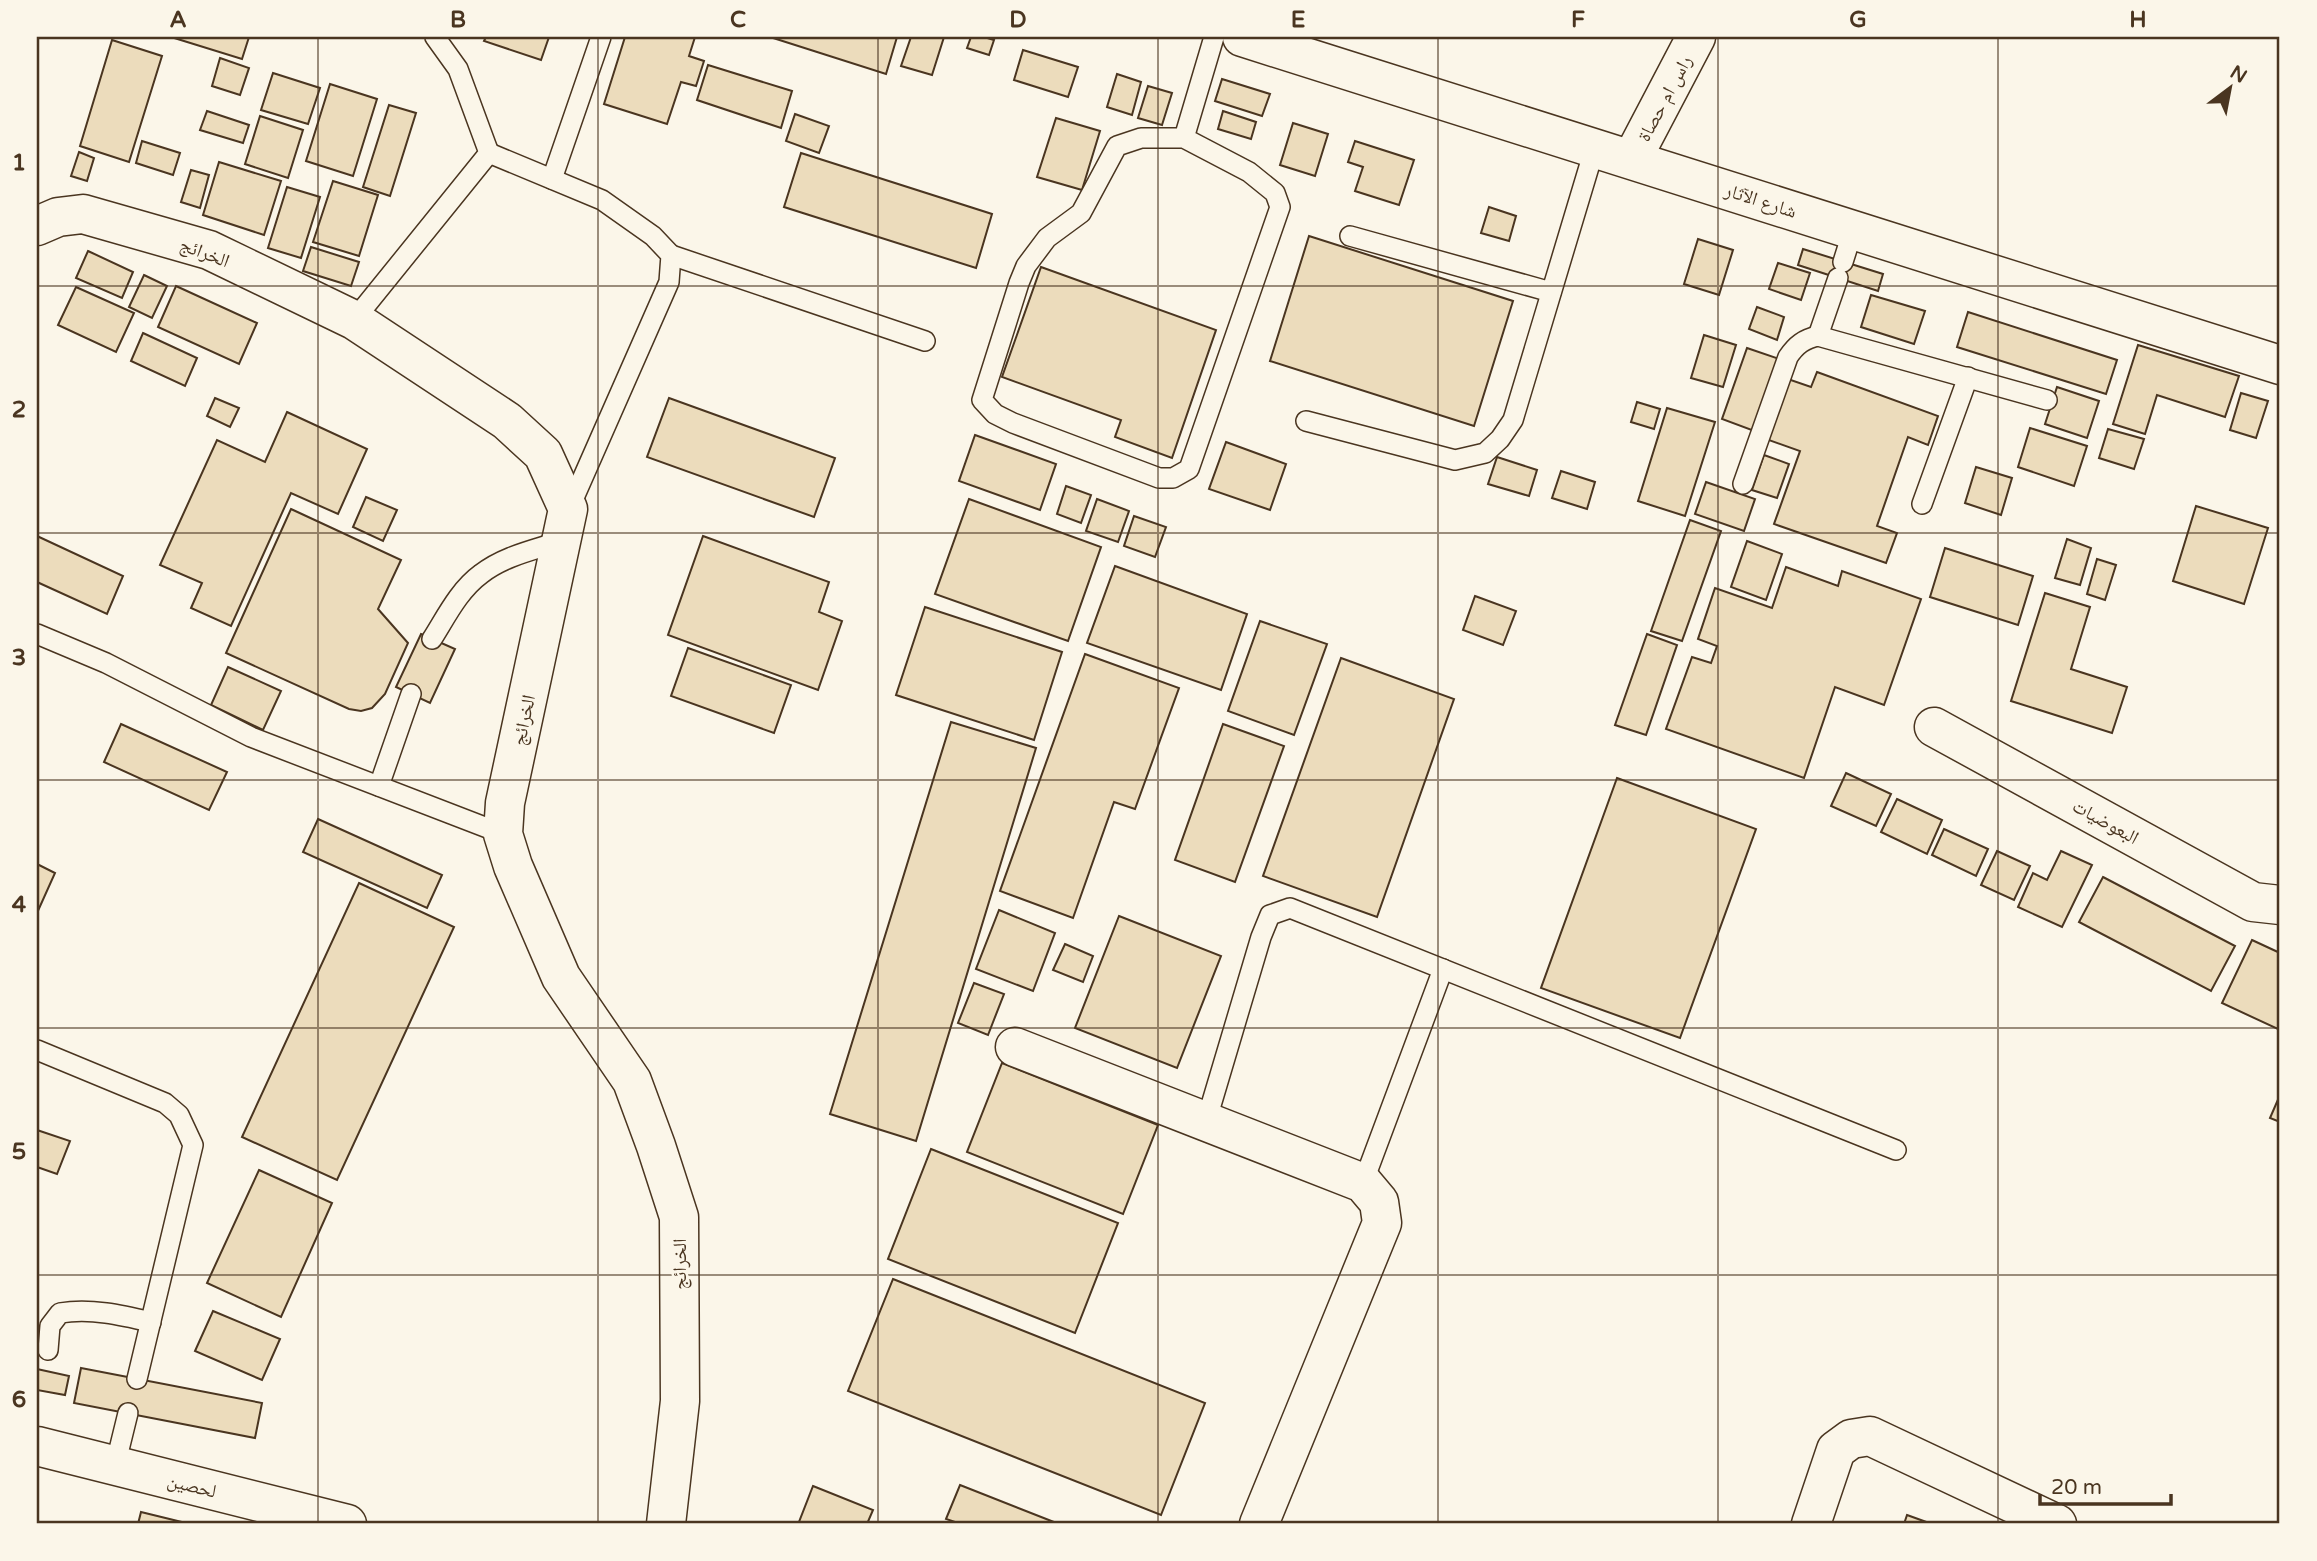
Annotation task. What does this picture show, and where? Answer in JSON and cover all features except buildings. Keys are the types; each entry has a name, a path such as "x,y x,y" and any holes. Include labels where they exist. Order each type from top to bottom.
{"street":[{"name":"شارع الآثار","path":"1242,37 1632,159 1844,256 2280,365"},
{"name":"راس ام حصاة","path":"1632,159 1696,37"},
{"name":"الخرائج","path":"37,226 58,217 83,214 209,250 354,320 507,421 543,454 565,525 505,803 503,834 513,866 561,977 632,1081 679,1217 680,1401 666,1524"},
{"name":"البعوضيات","path":"1934,727 2253,902 2280,905"},
{"path":"1015,1047 1363,1183 1379,1202 1382,1223 1259,1524"},
{"path":"1811,1524 1836,1450 1851,1438 1870,1436 2057,1524"},
{"name":"لحصين","path":"37,1446 347,1524"}],"lane":[{"path":"435,37 458,69 489,153 602,200 653,236 671,255 925,341"},
{"path":"552,179 601,37"},
{"path":"1184,138 1214,37"},
{"path":"1141,138 1184,138 1256,177 1275,193 1280,208 1189,469 1173,478 1158,478 1013,424 995,414 982,400 1026,266 1047,238 1081,213 1117,146 1141,138"},
{"path":"1306,421 1455,460 1485,453 1500,439 1513,420 1595,147"},
{"path":"354,320 489,153"},
{"path":"1350,236 1551,292"},
{"path":"432,639 459,596 478,575 565,525 669,282 671,255"},
{"path":"1818,336 1844,256"},
{"path":"1743,484 1788,357 1801,342 1818,336 2047,400"},
{"path":"1922,504 1968,377"},
{"path":"37,634 106,663 251,737 503,834"},
{"path":"379,786 411,694"},
{"path":"1206,1122 1261,937 1270,915 1290,908 1896,1150"},
{"path":"1363,1183 1443,969"},
{"path":"37,1050 165,1103 179,1115 193,1145 137,1379"},
{"path":"48,1350 50,1326 60,1312 103,1312 151,1322"},
{"path":"115,1466 128,1413"}]}
